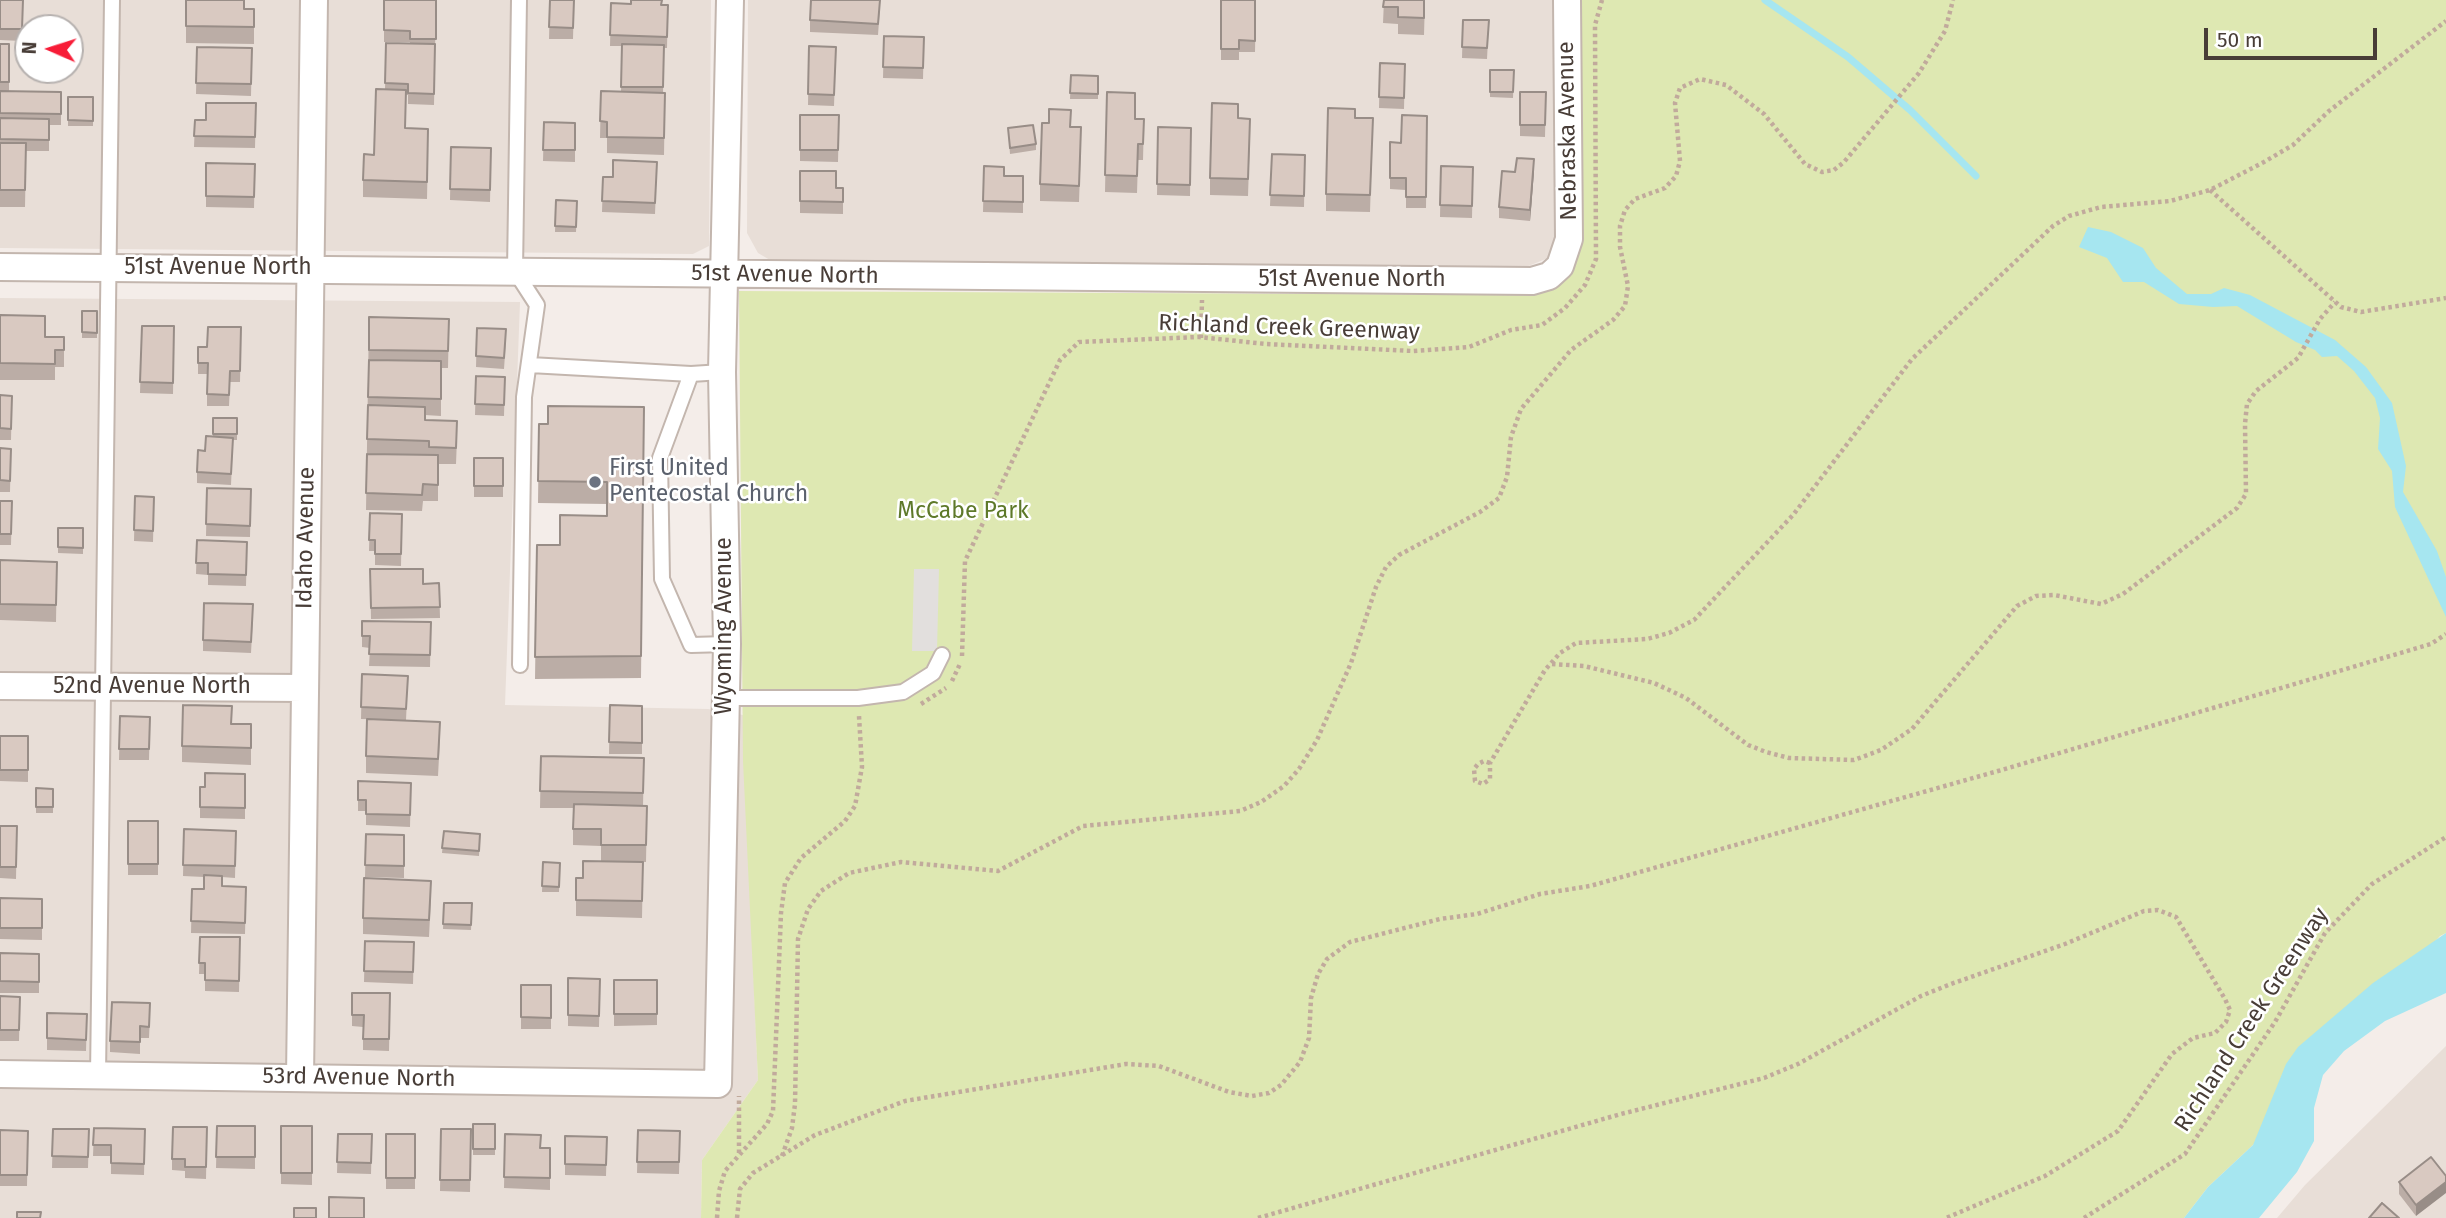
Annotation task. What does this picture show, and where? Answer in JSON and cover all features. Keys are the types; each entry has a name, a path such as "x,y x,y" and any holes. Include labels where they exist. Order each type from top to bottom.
{"street":[{"name":"Idaho Avenue","path":"300,1077 314,0"},
{"name":"Wyoming Avenue","path":"718,1084 727,644 722,372 730,0"},
{"name":"Nebraska Avenue","path":"1563,261 1570,228 1567,0"},
{"name":"51st Avenue North","path":"0,267 1532,281 1549,276 1563,261"},
{"name":"52nd Avenue North","path":"0,686 304,688"},
{"name":"53rd Avenue North","path":"0,1074 718,1084"}],"lane":[{"path":"98,1075 112,0"},
{"path":"519,0 515,271 537,305 524,397 520,665"},
{"path":"530,365 691,374 722,372"},
{"path":"691,374 660,458 662,579 691,645 727,644"},
{"path":"726,698 858,698 902,692 933,673 942,655"}],"path":[{"name":"Richland Creek Greenway","path":"911,709 940,694 959,668 965,561 1060,360 1073,346 1085,341 1201,338 1266,344 1424,350 1477,346 1511,330 1542,325 1558,315 1586,285 1596,260 1595,24 1602,0"},
{"path":"782,1156 792,1128 795,1104 798,939 808,909 821,891 849,873 901,862 998,870 1083,826 1240,811 1261,802 1284,786 1299,769 1317,740 1346,677 1386,567 1399,555 1480,512 1499,498 1507,477 1511,437 1521,409 1571,350 1613,320 1625,306 1628,286 1620,247 1619,226 1625,210 1635,199 1665,188 1676,177 1680,161 1675,103 1681,88 1700,79 1726,85 1764,114 1805,164 1822,172 1834,170 1844,162 1924,66 1945,31 1953,0"},
{"path":"1490,763 1484,761 1478,764 1474,769 1475,781 1488,782 1491,774 1490,763 1551,664 1576,643 1647,639 1694,620 1793,515 1912,359 2053,226 2069,216 2101,207 2170,201 2210,190 2293,145 2329,111 2446,21"},
{"path":"2210,190 2335,302 2361,312 2446,298"},
{"path":"1201,338 1202,292"},
{"path":"1551,664 1584,666 1654,683 1686,698 1748,745 1789,758 1854,760 1881,750 1912,729 2017,607 2036,596 2054,595 2101,604 2123,594 2237,508 2246,494 2245,424 2248,404 2256,391 2299,356 2320,319 2335,302"},
{"path":"737,1218 738,1197 743,1183 827,1130 905,1101 1095,1068 1159,1066 1229,1092 1252,1096 1269,1093 1281,1084 1300,1062 1309,1038 1311,998 1318,974 1327,959 1350,942 1440,919 1478,914 1540,894 1590,886 1998,771 2431,644 2445,635"},
{"path":"718,1218 722,1175 767,1124 775,1103 781,913 785,883 794,866 845,821 855,806 862,767 859,716 870,714"},
{"name":"Richland Creek Greenway","path":"2084,1218 2185,1154 2275,1023 2325,933 2372,884 2446,837"},
{"path":"1258,1218 1620,1114 1764,1077 1798,1064 1921,996 1951,984 2065,944 2144,911 2158,910 2176,917 2225,999 2230,1010 2226,1022 2215,1033 2193,1038 2172,1054 2118,1131 2045,1176 1946,1218"},
{"path":"718,1084 739,1085 739,1154"}],"shaded area":[{"path":"0,0 711,0 709,246 693,254 0,248"},
{"path":"748,0 1554,0 1559,242 1548,258 1526,267 770,260 758,253 747,233"},
{"path":"0,298 520,302 505,705 708,709 743,715 758,1080 702,1160 701,1218 0,1218"},
{"path":"914,569 939,569 937,651 912,651"},
{"path":"2446,1046 2446,1218 2277,1218 2305,1185"}],"green space":[{"name":"McCabe Park","path":"1578,0 2446,0 2446,933 2440,936 2253,1145 2208,1187 2184,1218 701,1218 702,1160 758,1080 743,761 739,291 1516,295 1545,291 1567,276 1579,251"}],"water":[{"path":"2088,227 2111,232 2143,248 2156,268 2187,294 2211,294 2224,288 2250,295 2335,340 2366,367 2392,403 2406,466 2403,492 2437,551 2446,577 2446,617 2395,507 2392,471 2378,449 2380,418 2375,398 2354,371 2337,356 2322,357 2315,350 2296,342 2237,306 2179,304 2144,282 2123,282 2107,258 2079,247"},
{"path":"2446,933 2446,993 2385,1021 2344,1051 2323,1075 2314,1108 2314,1141 2297,1172 2259,1218 2184,1218 2208,1187 2253,1145 2286,1064 2298,1047 2373,983"}],"building":[{"path":"0,0 23,0 23,14 14,14 14,29 0,29"},
{"path":"186,0 244,0 244,9 254,9 254,27 186,26"},
{"path":"384,0 436,0 436,39 410,39 410,31 384,30"},
{"path":"550,0 574,0 573,28 549,27"},
{"path":"631,0 662,0 661,5 668,5 667,37 610,35 611,3 631,4"},
{"path":"811,0 880,0 878,24 810,20"},
{"path":"1221,0 1255,0 1255,41 1239,40 1239,49 1221,49"},
{"path":"1384,0 1424,0 1424,18 1398,17 1398,7 1383,7"},
{"path":"1463,20 1489,20 1487,48 1462,47"},
{"path":"884,36 924,37 923,68 883,67"},
{"path":"386,43 435,44 434,94 408,93 408,84 385,83"},
{"path":"0,44 9,44 9,82 0,82"},
{"path":"622,44 664,45 663,87 621,87"},
{"path":"809,46 836,47 834,95 808,94"},
{"path":"197,47 252,48 251,84 196,83"},
{"path":"1380,63 1405,64 1404,98 1379,97"},
{"path":"1490,70 1514,70 1513,92 1490,92"},
{"path":"1071,75 1098,76 1098,94 1070,93"},
{"path":"376,89 406,90 405,128 428,129 427,182 363,180 364,154 374,155"},
{"path":"0,91 61,92 61,114 0,113"},
{"path":"601,91 665,93 664,138 607,137 607,122 600,121"},
{"path":"1107,92 1135,93 1135,119 1144,119 1143,144 1138,144 1137,176 1105,175"},
{"path":"1520,92 1546,92 1545,125 1520,125"},
{"path":"68,97 93,97 93,121 68,120"},
{"path":"206,103 256,103 255,137 194,136 195,120 206,120"},
{"path":"1212,103 1238,104 1238,118 1250,119 1248,179 1210,178"},
{"path":"1328,108 1355,109 1355,118 1373,118 1370,195 1326,194"},
{"path":"1049,109 1071,110 1070,127 1081,127 1079,186 1040,184 1042,123 1049,123"},
{"path":"800,115 839,115 838,150 800,150"},
{"path":"1402,115 1427,116 1426,197 1406,197 1406,178 1390,178 1390,142 1401,143"},
{"path":"0,118 49,119 49,140 0,139"},
{"path":"544,122 575,123 575,150 543,150"},
{"path":"1033,125 1036,144 1010,148 1008,128"},
{"path":"1158,127 1191,128 1190,185 1157,184"},
{"path":"0,143 26,143 25,190 0,190"},
{"path":"451,147 491,148 490,190 450,189"},
{"path":"1272,154 1305,155 1304,196 1270,195"},
{"path":"1517,158 1534,159 1530,210 1499,207 1502,171 1515,172"},
{"path":"613,160 657,162 655,203 602,201 603,177 613,177"},
{"path":"206,163 255,164 254,197 206,196"},
{"path":"984,166 1004,167 1004,176 1023,176 1023,202 983,201"},
{"path":"1441,166 1473,167 1472,206 1440,205"},
{"path":"800,171 836,171 836,188 843,188 843,202 800,201"},
{"path":"556,200 577,201 576,227 555,226"},
{"path":"82,311 97,311 97,333 82,332"},
{"path":"0,315 45,316 45,337 64,337 64,350 55,350 55,364 0,363"},
{"path":"369,317 449,319 448,351 369,350"},
{"path":"142,326 174,326 173,383 140,382"},
{"path":"208,327 241,327 240,371 230,371 229,395 207,394 208,363 198,363 198,347 207,347"},
{"path":"477,328 506,329 504,358 476,356"},
{"path":"369,360 441,361 441,399 368,397"},
{"path":"476,376 505,377 504,405 475,404"},
{"path":"0,395 12,396 11,429 0,428"},
{"path":"368,405 425,407 425,420 457,421 456,448 429,447 429,441 367,439"},
{"path":"548,406 644,407 641,656 535,657 537,545 560,545 560,515 607,516 607,482 538,481 539,424 548,424"},
{"path":"213,418 237,418 237,434 213,434"},
{"path":"206,436 233,438 231,474 197,472 198,450 205,451"},
{"path":"0,448 11,449 10,481 0,480"},
{"path":"367,454 438,455 438,485 423,484 422,495 366,493"},
{"path":"474,458 503,458 503,486 474,486"},
{"path":"207,488 251,489 250,526 206,524"},
{"path":"135,496 154,497 153,531 134,530"},
{"path":"0,501 12,501 11,534 0,534"},
{"path":"370,513 402,514 401,554 375,554 375,540 369,540"},
{"path":"58,528 83,528 83,548 58,547"},
{"path":"197,540 247,542 246,575 208,574 208,563 196,563"},
{"path":"0,560 57,562 56,605 0,604"},
{"path":"370,569 423,569 423,584 439,583 440,607 371,608"},
{"path":"204,603 253,604 251,642 203,640"},
{"path":"362,621 431,622 430,655 369,654 370,636 362,636"},
{"path":"362,674 408,676 406,709 361,707"},
{"path":"183,705 232,706 231,724 251,724 251,748 182,746"},
{"path":"610,705 642,706 642,743 609,742"},
{"path":"120,716 150,717 149,749 119,749"},
{"path":"367,719 440,722 438,759 366,756"},
{"path":"0,736 28,736 28,770 0,770"},
{"path":"541,756 644,758 643,793 540,791"},
{"path":"205,773 245,774 245,808 200,807 200,787 205,787"},
{"path":"358,781 411,783 410,815 366,814 366,800 358,800"},
{"path":"36,788 53,789 53,807 36,807"},
{"path":"574,804 647,806 646,845 601,845 601,829 573,829"},
{"path":"128,821 158,821 158,864 128,864"},
{"path":"0,826 17,826 16,867 0,867"},
{"path":"184,829 236,831 235,866 183,865"},
{"path":"444,831 480,834 479,851 442,848"},
{"path":"366,834 404,835 404,866 365,865"},
{"path":"583,861 643,862 642,901 576,900 576,878 583,878"},
{"path":"543,862 560,863 559,887 542,886"},
{"path":"204,875 222,876 222,886 246,887 245,923 191,921 192,889 204,889"},
{"path":"364,878 431,881 429,920 363,918"},
{"path":"0,898 42,899 42,928 0,928"},
{"path":"444,903 472,903 471,925 443,924"},
{"path":"200,937 240,937 239,981 205,980 205,963 199,963"},
{"path":"365,941 414,942 413,972 364,971"},
{"path":"0,953 39,954 39,982 0,981"},
{"path":"568,978 600,979 599,1016 568,1015"},
{"path":"614,980 657,980 657,1014 614,1014"},
{"path":"521,985 551,985 551,1018 521,1017"},
{"path":"352,993 390,993 389,1039 363,1039 364,1015 352,1015"},
{"path":"0,996 20,997 19,1030 0,1030"},
{"path":"112,1002 150,1003 149,1027 140,1026 140,1042 110,1041"},
{"path":"47,1013 87,1014 86,1040 47,1038"},
{"path":"473,1124 495,1124 495,1149 473,1149"},
{"path":"217,1126 255,1126 255,1157 216,1157"},
{"path":"281,1126 312,1126 312,1173 281,1173"},
{"path":"173,1127 207,1127 206,1167 185,1167 185,1159 172,1159"},
{"path":"94,1128 145,1129 144,1164 111,1163 111,1145 93,1145"},
{"path":"53,1129 89,1129 88,1157 52,1156"},
{"path":"441,1129 471,1129 470,1180 440,1180"},
{"path":"0,1130 28,1131 27,1175 0,1175"},
{"path":"638,1130 680,1131 679,1162 637,1162"},
{"path":"338,1134 372,1134 371,1163 337,1162"},
{"path":"386,1134 415,1134 415,1178 386,1178"},
{"path":"505,1134 541,1135 540,1148 550,1148 550,1178 504,1177"},
{"path":"565,1136 607,1137 606,1165 565,1164"},
{"path":"2431,1157 2446,1176 2446,1182 2416,1205 2399,1182"},
{"path":"329,1197 364,1198 364,1218 329,1218"},
{"path":"2382,1203 2399,1218 2369,1218"},
{"path":"294,1208 316,1208 316,1218 294,1218"},
{"path":"17,1212 41,1212 40,1218 17,1218"}],"waterway":[{"path":"1765,0 1848,57 1910,110 1976,176"}],"place":[{"name":"First United Pentecostal Church","path":"595,482"}]}
